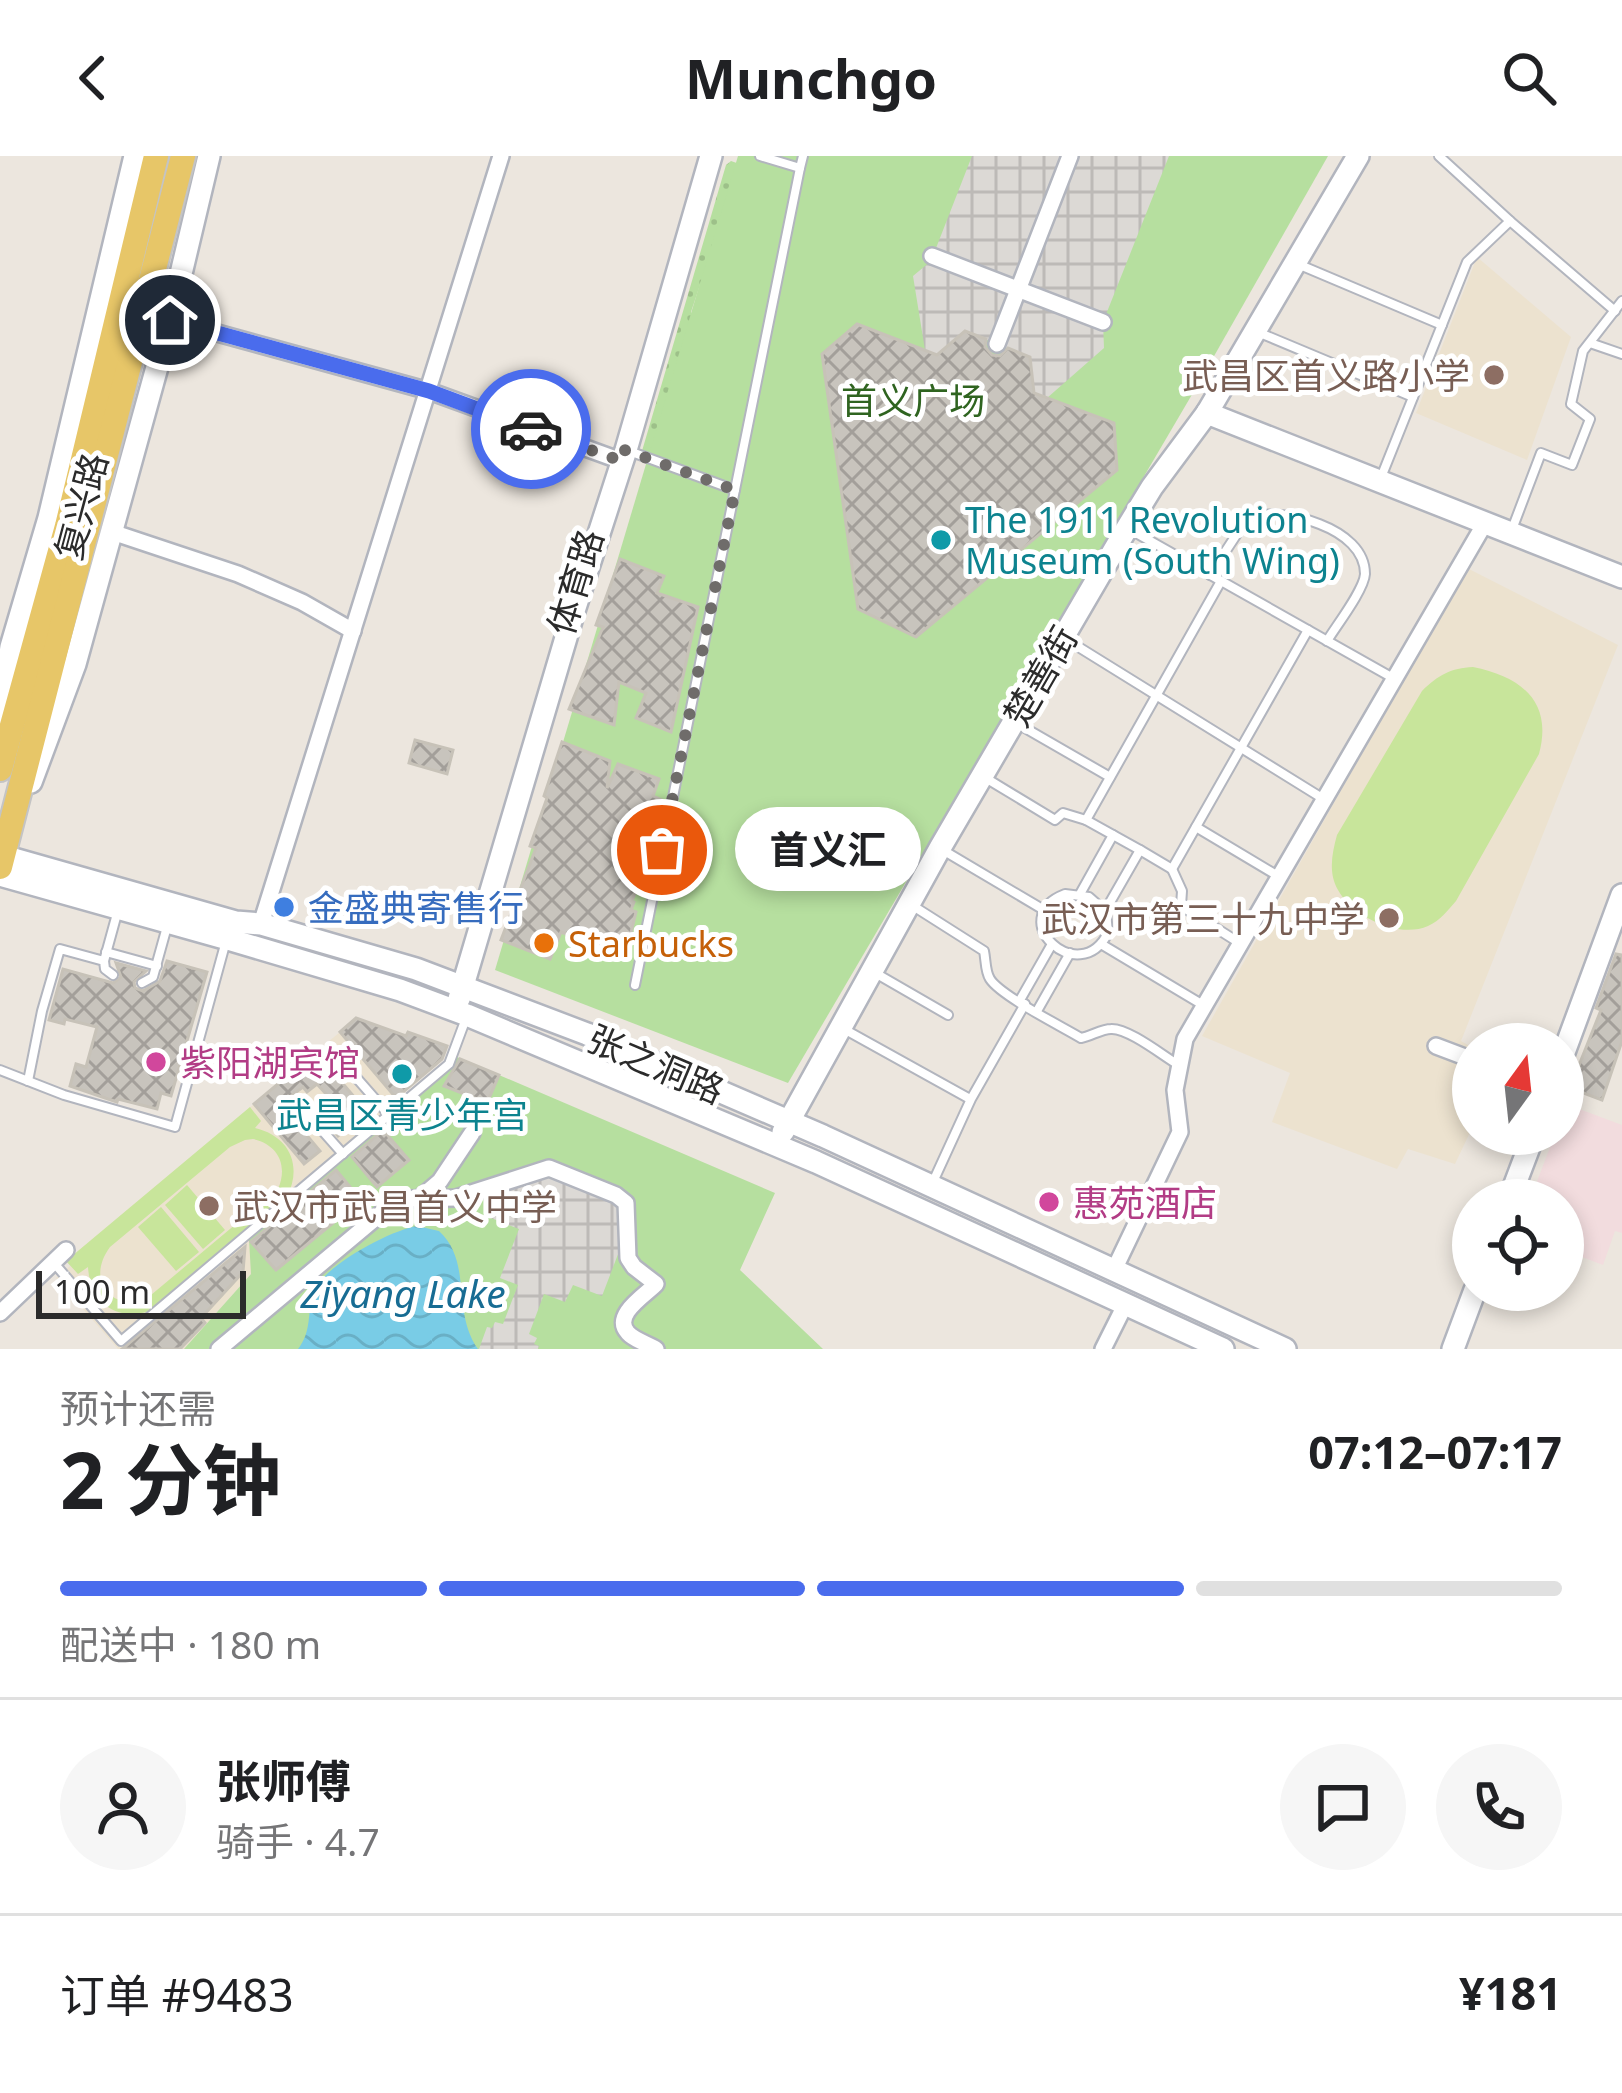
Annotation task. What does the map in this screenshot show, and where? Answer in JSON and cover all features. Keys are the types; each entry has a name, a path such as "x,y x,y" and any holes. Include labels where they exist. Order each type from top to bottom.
{"main road":[{"name":"复兴路","path":"0,716 11,646 50,518 135,156"},
{"path":"0,769 68,526 156,156"},
{"path":"1,863 183,156"},
{"name":"复兴路","path":"1,863 75,664 170,320 209,156"},
{"path":"456,1011 458,984 574,614 700,156"},
{"path":"618,452 711,156"},
{"name":"楚善街","path":"777,1145 940,848 1127,528 1208,413 1358,156"},
{"path":"1208,413 1622,577"},
{"name":"张之洞路","path":"1,863 119,908 400,990 456,1011 777,1145 1223,1349"},
{"name":"张之洞路","path":"1,863 236,922 261,924 458,984 789,1120 1285,1349"},
{"path":"1575,1023 1621,904"},
{"path":"1453,1349 1467,1311"}],"street":[{"path":"261,924 501,156"},
{"path":"997,344 1070,156"},
{"path":"932,256 1102,322"},
{"path":"170,320 429,391 618,452"},
{"path":"1114,1270 1180,1132 1175,1090 1185,1039 1485,523"},
{"path":"112,532 238,574 353,631"},
{"path":"1436,1046 1452,1052"},
{"path":"420,1198 440,1181 472,1133"},
{"path":"219,1349 401,1200 456,1198 549,1168 621,1197 626,1207 628,1258 656,1284 629,1308 623,1324 629,1334 656,1349"},
{"path":"0,1313 66,1250"},
{"path":"1103,1349 1126,1303"}],"lane":[{"path":"760,156 800,168"},
{"path":"635,985 802,156"},
{"path":"1442,157 1615,311"},
{"path":"1379,482 1467,262 1510,221"},
{"path":"1295,263 1442,325"},
{"path":"1510,533 1541,453 1572,465 1590,419 1571,404 1583,351 1622,302"},
{"path":"1255,331 1413,397"},
{"path":"1590,343 1622,354"},
{"path":"618,452 735,490"},
{"path":"1210,575 1248,517 1261,513 1304,518 1335,531 1357,551 1365,570 1364,582 1327,641"},
{"path":"1127,528 1394,679"},
{"path":"1086,820 1221,581"},
{"path":"1172,869 1307,630"},
{"path":"1063,638 1324,800"},
{"path":"1014,721 1110,777"},
{"path":"982,776 1055,820 1063,813 1086,820 1172,869 1182,891 1181,906 1240,944"},
{"path":"1196,827 1280,877"},
{"path":"1080,894 1113,836"},
{"path":"940,848 1044,910"},
{"path":"1105,911 1140,850"},
{"path":"1080,894 1094,899 1105,911 1109,927 1101,944 1090,952 1070,953 1052,944 1042,926 1044,910 1060,896 1080,894"},
{"path":"909,904 984,951 993,983 1081,1038 1108,1028 1124,1031 1178,1065"},
{"path":"113,975 107,973 105,957 119,908"},
{"path":"142,983 151,980 169,922"},
{"path":"0,1070 85,1102 175,1126 227,938"},
{"path":"932,1186 971,1099 1052,944"},
{"path":"1101,944 1205,1006"},
{"path":"28,1081 60,949 157,966"},
{"path":"1037,1011 1070,953"},
{"path":"872,971 948,1016"},
{"path":"52,1262 121,1341 451,1061 456,1011"},
{"path":"840,1027 971,1099"},
{"path":"333,1051 389,1115"},
{"path":"297,1102 343,1154"}],"shaded area":[{"path":"972,156 1169,156 1103,322 1104,348 1047,398 1034,393 1029,357 965,331 937,355 925,350 913,276 931,261"},
{"name":"武昌区首义路小学","path":"1477,257 1571,337 1527,460 1416,413"},
{"name":"武汉市第三十九中学","path":"1467,568 1618,645 1468,1023 1452,1023 1452,1155 1459,1155 1455,1164 1408,1149 1397,1169 1272,1122 1290,1073 1202,1036"},
{"name":"武汉市武昌首义中学","path":"340,1032 397,1100 450,1056 453,1047 459,1050 453,1066 184,1349 118,1349 56,1278 70,1266 66,1261"},
{"path":"1584,1111 1622,1125 1622,1233 1615,1231 1603,1265 1584,1258 1584,1179 1538,1179 1547,1155 1584,1155"},
{"path":"549,1175 615,1201 622,1209 620,1249 602,1296 573,1285 565,1302 544,1294 529,1334 537,1338 538,1349 479,1349 487,1327 503,1324 518,1285 500,1278 519,1229 491,1218 501,1192"}],"green space":[{"name":"首义广场","path":"738,156 1328,156 788,1083 495,970"},
{"path":"731,161 783,179 716,237 691,312 722,479 642,451 726,165"},
{"path":"1473,667 1506,678 1530,695 1541,720 1539,754 1444,915 1416,929 1378,923 1354,909 1335,883 1332,863 1337,835 1422,691 1445,673"},
{"path":"457,1057 775,1193 740,1270 823,1349 184,1349 251,1274 249,1239 453,1066"},
{"path":"250,1107 261,1121 255,1128 277,1138 290,1154 294,1174 287,1197 150,1311 126,1314 107,1306 94,1290 88,1267 78,1274 66,1261","holes":["253,1139 269,1146 279,1158 278,1189 145,1300 111,1296 100,1270 110,1247 230,1147"]},
{"path":"187,1185 225,1230 203,1249 165,1205"},
{"path":"161,1207 199,1252 176,1271 138,1227"}],"water":[{"name":"Ziyang Lake","path":"417,1226 439,1231 456,1257 465,1319 478,1349 298,1349 318,1283 375,1242"}],"building":[{"name":"The 1911 Revolution Museum (South Wing)","path":"857,324 937,355 965,331 986,339 985,347 992,355 1000,356 1008,348 1030,357 1034,393 1114,423 1117,470 916,637 858,609 822,354"},
{"path":"620,559 664,576 657,593 698,607 671,732 636,718 646,693 619,682 614,725 569,709 603,627 596,625"},
{"path":"415,740 453,750 447,774 409,763"},
{"path":"562,742 610,761 607,788 618,764 659,779 653,796 662,800 632,901 631,910 636,912 625,957 561,932 550,959 501,940 536,848 530,846"},
{"path":"1616,954 1622,955 1622,1041 1602,1100 1584,1093 1584,1053 1601,1010 1596,1008"},
{"path":"167,961 207,972 171,1096 161,1093 157,1109 70,1086 76,1064 86,1067 97,1027 49,1020 63,969 113,983 121,977 116,963 146,971 134,982 143,991 160,981"},
{"name":"武昌区青少年宫","path":"356,1018 447,1046 442,1059 396,1098 340,1032"},
{"path":"316,1052 367,1112 338,1136 321,1117 336,1105 317,1084 292,1095 283,1107 320,1151 304,1164 254,1104"},
{"path":"460,1059 499,1075 487,1103 444,1086"},
{"path":"383,1130 409,1160 377,1187 352,1157"},
{"path":"336,1170 361,1200 276,1270 251,1242"},
{"path":"245,1247 243,1272 180,1349 122,1349"}],"way so far":[{"path":"531,429 613,458 616,447 735,490 662,850"}],"place":[{"name":"武昌区首义路小学","path":"1494,375"},
{"name":"The 1911 Revolution Museum (South Wing)","path":"941,540"},
{"name":"首义汇","path":"662,850"},
{"name":"金盛典寄售行","path":"284,907"},
{"name":"武汉市第三十九中学","path":"1389,918"},
{"name":"Starbucks","path":"544,943"},
{"name":"紫阳湖宾馆","path":"156,1062"},
{"name":"武昌区青少年宫","path":"402,1074"},
{"name":"惠苑酒店","path":"1049,1202"},
{"name":"武汉市武昌首义中学","path":"209,1206"}],"route":[{"path":"170,320 429,391 531,429"}]}
